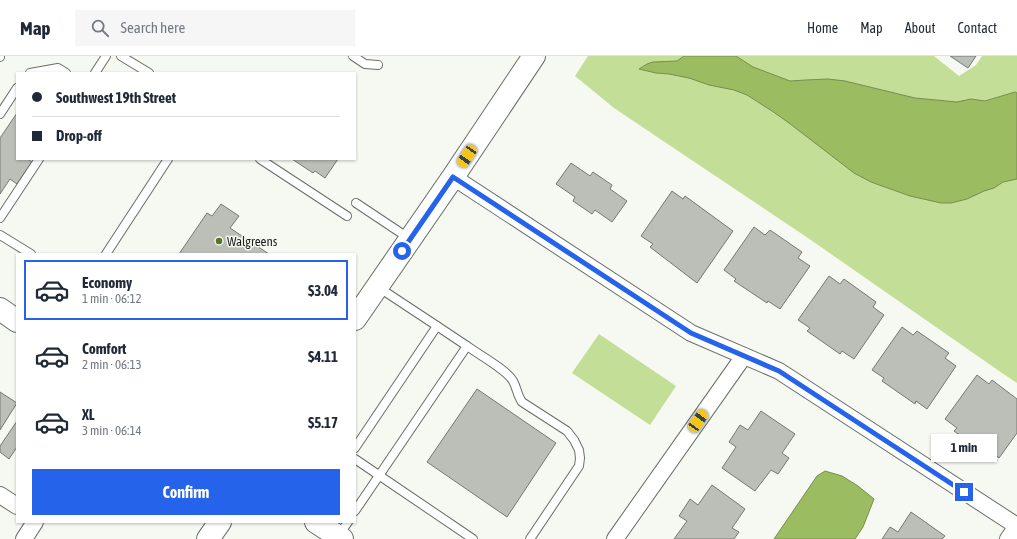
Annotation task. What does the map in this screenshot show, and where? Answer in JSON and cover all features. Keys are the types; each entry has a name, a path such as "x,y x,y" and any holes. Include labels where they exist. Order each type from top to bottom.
{"street":[{"path":"356,318 534,56"},
{"path":"453,177 691,333 779,371 1017,526 1008,539"},
{"path":"0,309 16,320"},
{"path":"615,539 744,356"},
{"path":"0,494 16,505"},
{"path":"24,539 34,523"},
{"path":"208,539 219,523"},
{"path":"318,523 343,533"}],"lane":[{"path":"96,72 106,56"},
{"path":"122,56 147,72"},
{"path":"353,56 365,64 378,65"},
{"path":"36,72 58,68 64,72"},
{"path":"0,114 16,90"},
{"path":"0,218 37,160"},
{"path":"107,253 167,160"},
{"path":"262,160 347,216"},
{"path":"356,203 410,240"},
{"path":"0,235 29,253"},
{"path":"377,286 507,373 513,381 518,396 522,402 567,431 574,440 579,450 579,466 530,539"},
{"path":"356,447 437,326"},
{"path":"356,510 467,346"},
{"path":"356,461 473,539"}],"shaded area":[{"path":"588,56 934,56 959,76 976,65 982,56 1017,56 1017,383 808,238 614,108 575,76"},
{"path":"684,56 736,56 753,67 790,81 828,79 845,81 915,98 957,102 971,99 985,101 1015,92 1017,93 1017,179 1003,182 994,188 967,199 951,203 941,203 910,196 871,182 854,173 789,123 747,95 689,78 639,69 653,62 677,61"},
{"path":"599,334 676,386 650,425 572,373"},
{"path":"825,471 842,476 858,486 874,499 863,527 855,539 774,539 817,476"}],"building":[{"path":"950,56 976,56 968,68"},
{"path":"16,114 16,160 29,160 32,162 17,184 10,179 0,194 0,138"},
{"path":"294,160 337,160 325,178 315,171 313,173"},
{"path":"571,163 590,176 593,172 612,185 610,189 627,201 612,222 595,210 592,214 573,201 575,197 556,184"},
{"path":"672,191 683,199 685,196 733,231 697,283 650,247 653,244 641,236"},
{"name":"Walgreens","path":"221,204 239,216 230,228 268,253 180,253 207,213 212,216"},
{"path":"754,227 765,235 770,230 802,252 798,258 810,266 780,309 768,301 767,303 734,281 736,279 724,270"},
{"path":"829,276 840,284 844,279 876,302 873,307 884,315 854,359 842,351 840,354 807,331 810,328 798,320"},
{"path":"902,327 913,335 917,331 949,353 945,358 956,366 927,409 916,401 915,404 882,381 884,378 872,370"},
{"path":"977,375 989,384 992,380 1017,399 1017,433 999,458 989,450 986,454 954,431 957,428 945,419"},
{"path":"477,389 556,443 507,517 427,462"},
{"path":"0,392 16,402 16,405 0,430"},
{"path":"761,411 795,434 782,453 789,458 778,474 771,470 755,491 722,468 736,447 729,442 740,425 748,430"},
{"path":"16,422 16,448 9,459 0,452 0,446"},
{"path":"712,485 745,509 732,528 739,532 734,539 674,539 687,521 679,516 690,499 698,505"},
{"path":"911,512 945,536 942,539 882,539 890,527 898,532"}],"place":[{"name":"Walgreens","path":"219,241"}],"route":[{"path":"402,251 453,177 691,333 779,371 964,492"}]}
